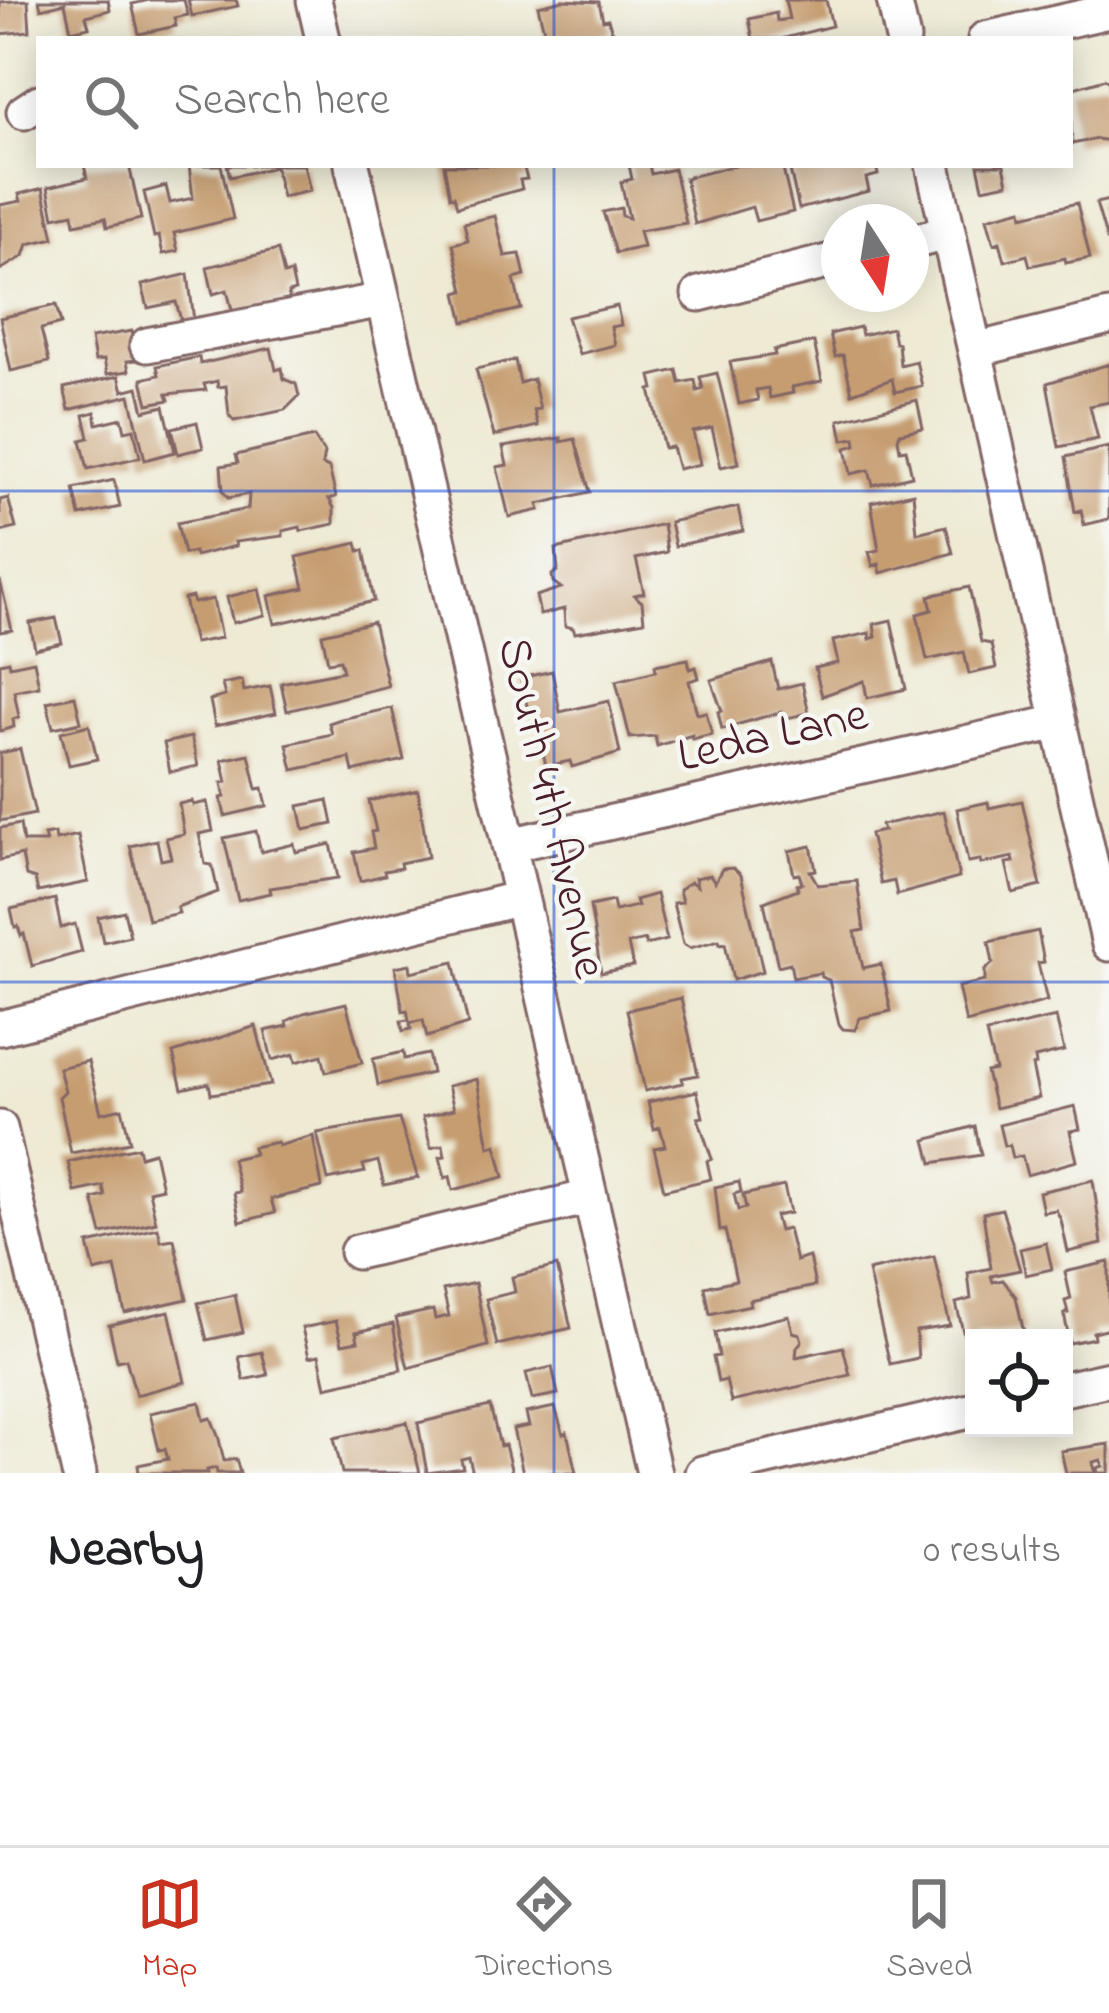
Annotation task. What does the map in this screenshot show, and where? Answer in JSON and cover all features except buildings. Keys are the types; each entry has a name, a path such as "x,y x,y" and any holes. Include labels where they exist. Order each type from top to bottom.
{"street":[{"path":"894,0 902,36"},
{"path":"998,36 1109,11"},
{"name":"South 4th Avenue","path":"353,168 653,1473"},
{"path":"933,168 1109,944"},
{"path":"929,237 948,232"},
{"path":"699,294 821,264"},
{"path":"147,345 383,300"},
{"path":"974,350 1109,317"},
{"name":"Leda Lane","path":"509,845 1059,722"},
{"path":"0,1028 521,898"},
{"path":"0,1129 8,1200 80,1473"},
{"path":"357,1252 590,1197"},
{"path":"1073,1387 1109,1379"},
{"path":"702,1473 965,1412"}]}
